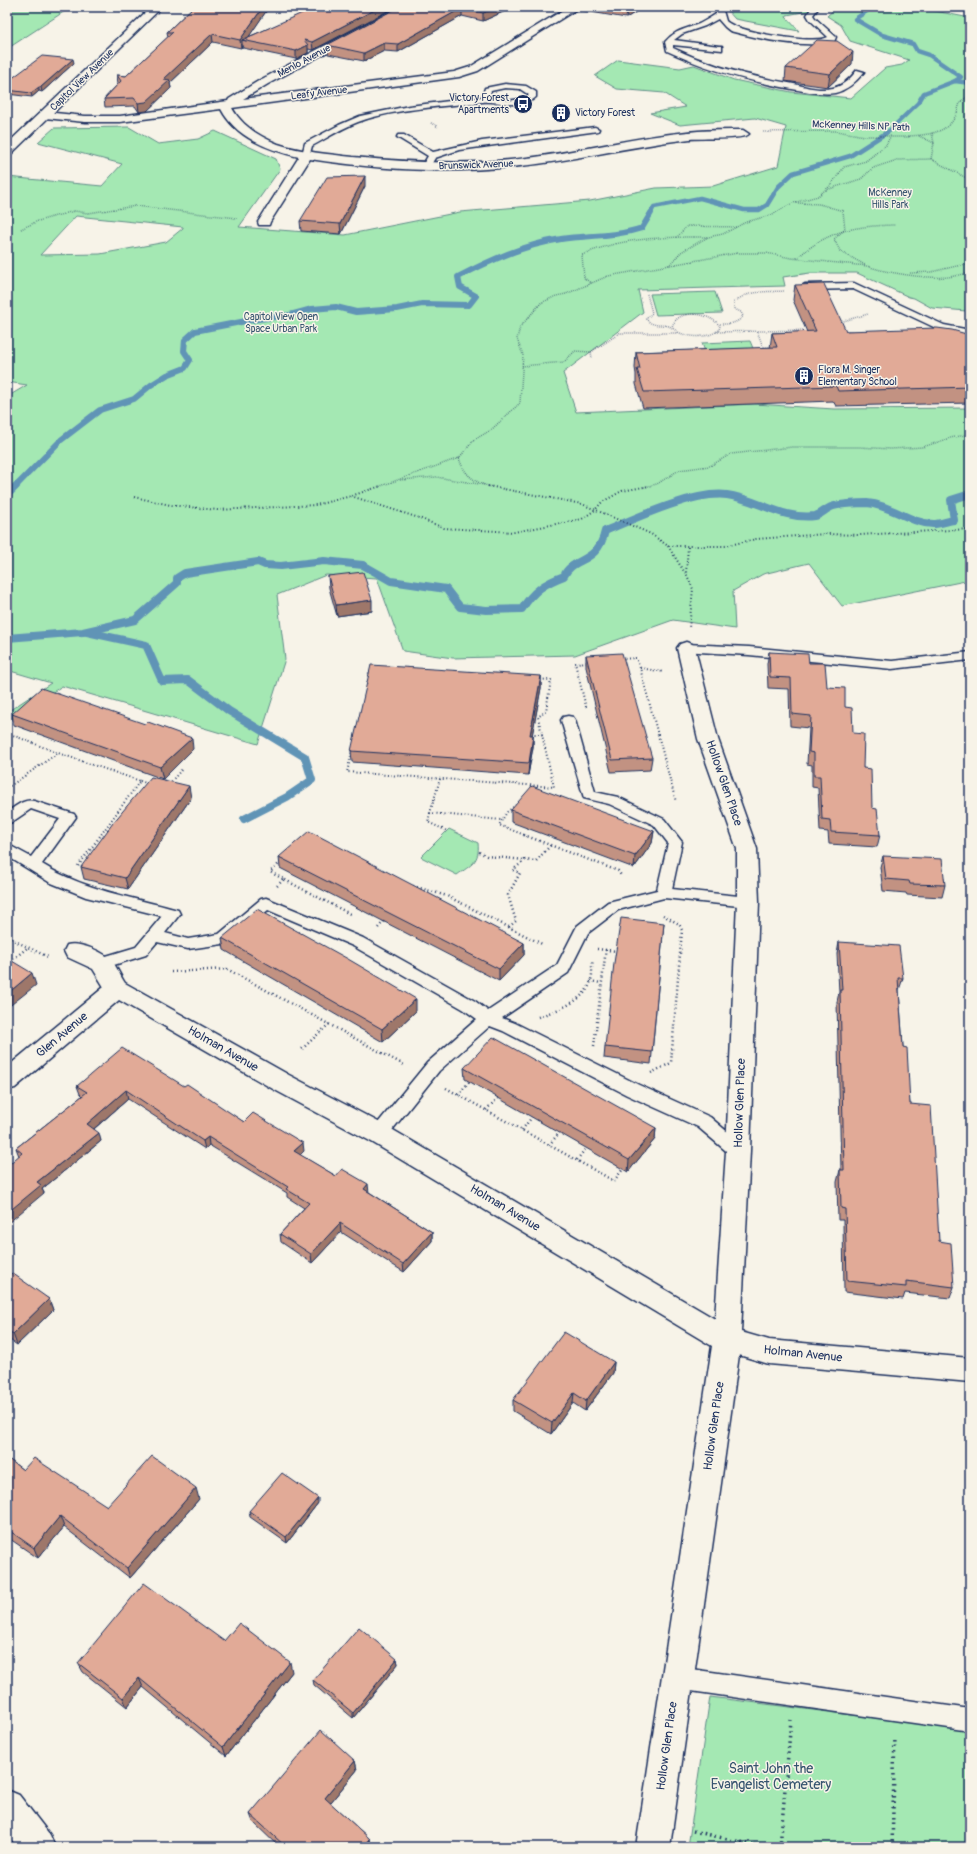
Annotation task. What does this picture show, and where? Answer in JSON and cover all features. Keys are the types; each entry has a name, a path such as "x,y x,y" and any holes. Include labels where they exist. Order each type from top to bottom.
{"street":[{"name":"Capitol View Avenue","path":"7,151 157,7"},
{"name":"Menlo Avenue","path":"225,106 264,82 406,7"},
{"name":"Leafy Avenue","path":"46,115 86,120 120,119 455,75 474,69 575,7"},
{"name":"Brunswick Avenue","path":"225,106 233,120 249,134 272,146 306,155 369,163 426,166 488,166 532,162 692,134 743,134"},
{"path":"264,222 306,155"},
{"name":"Hollow Glen Place","path":"653,1847 727,1340 738,1151 748,902 747,849 708,739 687,639"},
{"path":"64,955 101,963"},
{"name":"Holman Avenue","path":"101,963 117,989 281,1082 379,1134 727,1340 769,1352 970,1370"},
{"name":"Glen Avenue","path":"7,1081 117,989"},
{"path":"7,1806 38,1847"}],"lane":[{"path":"719,7 719,15 728,27 741,31 796,40 818,42 831,40 832,37 812,19 810,15 816,7"},
{"path":"719,15 703,24 684,30 672,37 669,42 670,49 709,68 735,76 802,88 830,91 840,88 853,81 860,72"},
{"path":"669,42 719,48"},
{"path":"306,155 308,145 347,124 361,119 397,111 487,99 494,101 514,102 529,99 533,94 523,87 506,86 488,90 484,96 487,99"},
{"path":"558,125 566,133"},
{"path":"426,166 432,155 442,151 595,129"},
{"path":"468,136 476,145"},
{"path":"401,137 432,155"},
{"path":"801,293 798,287 854,286 941,328 970,333"},
{"path":"687,639 749,650 892,664 970,656"},
{"path":"568,720 589,795 612,800 658,822 675,842 664,893"},
{"path":"7,819 29,804 69,817 33,865"},
{"path":"7,849 54,878 91,893 173,914 141,951 101,963"},
{"path":"379,1134 433,1067 488,1019 563,969 582,930 613,906 664,893 748,902"},
{"path":"154,936 188,944 223,938 266,903 358,942 470,1005 488,1019 510,1027 633,1090 704,1122 738,1151"},
{"path":"677,1678 970,1720"}],"path":[{"name":"McKenney Hills NP Path","path":"771,131 836,131 865,136 919,136 932,133 949,125 954,120 958,104 963,98 970,96"},
{"path":"931,159 934,143 932,133"},
{"path":"669,265 681,252 708,237 739,227 746,222 771,215 793,203 818,196 830,186 844,167 866,161 886,145 890,137 910,136"},
{"path":"919,136 934,143"},
{"path":"824,191 861,179 873,168 897,160 931,159 970,180"},
{"path":"793,203 819,204 843,211 844,228 834,239 840,251 867,266 878,270 903,274 947,277 970,273"},
{"path":"21,229 74,211 88,213 124,206 151,207 237,218"},
{"path":"797,259 805,251 830,234 844,228 871,225 895,225"},
{"path":"678,237 687,226 739,227"},
{"path":"591,283 584,278 582,255 599,246 648,237 708,237"},
{"path":"970,243 966,246 970,248"},
{"path":"134,497 170,504 224,510 316,506 351,496 459,458 474,440 491,430 520,403 523,355 517,339 520,327 541,303 608,276 738,253 766,253 797,259 867,266"},
{"path":"903,274 931,272 970,263"},
{"path":"672,326 672,323 680,317 694,315 709,317 720,324 735,323 741,320 743,316 741,312 734,309 734,302 739,297 757,292 801,293"},
{"path":"647,294 652,313 646,319 649,323 656,326 672,326 680,333"},
{"path":"838,323 869,313 866,312"},
{"path":"522,366 564,362 575,351 591,352 620,333 680,333 695,336 711,335 720,330 720,324"},
{"path":"716,332 804,330"},
{"path":"757,331 763,347 779,347"},
{"path":"591,352 592,358"},
{"path":"351,496 419,518 444,528 514,532 582,519 595,510 602,502 622,491 657,484 679,470 710,466 731,454 792,447 859,446 891,449 922,447 950,438 970,434"},
{"path":"459,458 462,469 468,476 489,486"},
{"path":"395,481 436,477 582,504 651,534 668,546 686,573 693,589 687,639"},
{"path":"668,546 725,546 756,539 826,534 859,535 970,529"},
{"path":"686,573 688,547"},
{"path":"620,659 636,658 640,668 676,802"},
{"path":"583,696 575,663 590,661"},
{"path":"640,668 664,672"},
{"path":"376,670 551,680 546,711 538,717 543,734 554,787 347,772 358,727 362,723 369,672 376,670"},
{"path":"362,723 370,724"},
{"path":"529,733 543,734"},
{"path":"10,734 58,753 150,784"},
{"path":"7,788 58,753"},
{"path":"166,786 182,769"},
{"path":"440,779 428,822 447,831"},
{"path":"66,882 140,781"},
{"path":"535,791 541,786"},
{"path":"518,804 507,812 499,825 618,871 622,877"},
{"path":"430,814 501,820"},
{"path":"479,852 487,856 536,861 551,845"},
{"path":"286,858 270,872 353,916"},
{"path":"509,927 516,921 508,895 520,873 514,870 525,860"},
{"path":"412,886 447,896 542,944"},
{"path":"413,892 418,887"},
{"path":"647,1074 662,1069 671,1063 682,930 679,924 662,914"},
{"path":"374,927 377,928 388,918"},
{"path":"7,937 27,948 64,955"},
{"path":"599,945 595,950 606,949 617,951"},
{"path":"7,964 27,948"},
{"path":"592,1068 606,949"},
{"path":"532,1020 571,1002 582,994 590,981 593,957"},
{"path":"171,972 227,969 406,1067"},
{"path":"590,981 601,983"},
{"path":"302,1050 329,1024"},
{"path":"458,1095 469,1082"},
{"path":"441,1085 614,1181 623,1169"},
{"path":"486,1110 498,1098"},
{"path":"522,1130 532,1117"},
{"path":"549,1145 560,1132"},
{"path":"577,1160 586,1148"},
{"path":"780,1847 793,1694"},
{"path":"892,1847 896,1710"},
{"path":"693,1831 762,1847"}],"green space":[{"path":"7,7 71,7 10,47 7,47"},
{"path":"717,7 810,7 808,11 787,15 786,17 799,31 735,19 727,10"},
{"path":"837,7 915,7 970,18 970,310 966,311 932,308 914,298 857,273 810,273 783,277 785,286 638,290 643,312 563,373 576,412 755,404 834,409 970,408 970,580 842,606 809,563 763,574 733,591 735,629 673,620 575,655 453,658 403,651 377,578 326,575 277,595 285,659 258,744 62,686 7,722 7,712 51,683 7,670 7,397 27,385 7,382 7,177 102,186 122,164 38,142 54,128 129,127 158,144 198,139 215,131 276,159 280,169 239,227 345,235 460,212 590,201 656,188 713,186 778,166 786,127 755,118 680,125 650,113 686,107 664,93 617,89 595,76 618,60 680,68 694,65 734,80 791,92 851,98 885,68 902,65 909,60 850,41 841,25 827,16","holes":["76,216 183,227 166,242 100,254 40,255"]},
{"path":"715,292 722,313 656,315 650,294"},
{"path":"750,341 757,358 708,360 702,343"},
{"path":"449,829 478,843 478,855 476,859 457,875 421,857"},
{"name":"Saint John the Evangelist Cemetery","path":"710,1697 970,1730 970,1847 688,1847"}],"building":[{"path":"193,7 263,7 240,40 212,34 164,79 170,80 146,102 138,103 134,98 104,99 121,81 117,75 126,76 173,32 167,32"},
{"path":"320,7 380,7 312,42 304,40 308,45 296,51 242,40 309,10 312,11"},
{"path":"399,7 497,7 483,13 462,8 398,44 384,43 364,53 327,45"},
{"path":"607,7 632,7 627,11"},
{"path":"817,40 837,41 853,52 830,74 786,68"},
{"path":"42,56 73,59 41,87 31,93 7,90 7,82"},
{"path":"365,176 340,224 300,221 327,177"},
{"name":"Flora M. Singer Elementary School","path":"824,284 846,331 937,328 970,335 970,387 838,391 836,386 644,392 637,369 640,369 636,352 777,347 772,333 816,331 795,285"},
{"path":"363,572 372,600 336,605 328,576"},
{"path":"769,652 808,654 809,663 825,663 827,687 845,688 845,707 852,708 853,733 864,734 863,768 871,769 872,808 877,809 880,835 831,832 830,820 822,819 820,776 814,776 814,753 809,752 811,716 792,714 791,678 770,677"},
{"path":"622,653 652,758 612,760 586,655"},
{"path":"371,665 541,676 530,735 533,735 529,763 351,751"},
{"path":"41,688 145,724 148,722 192,738 160,767 12,714"},
{"path":"151,777 189,786 125,878 81,867 113,823"},
{"path":"532,786 654,831 635,856 511,810"},
{"path":"309,831 524,943 499,969 279,857"},
{"path":"883,856 942,859 945,885 910,884 909,881 886,879"},
{"path":"257,909 348,959 416,999 382,1029 222,938"},
{"path":"621,918 664,923 652,1052 605,1047 614,963"},
{"path":"839,942 899,946 903,978 898,978 903,1047 907,1048 910,1104 931,1106 939,1241 951,1243 954,1287 906,1281 906,1287 847,1281 845,1209 841,1208 840,1170 844,1170 840,990 842,990"},
{"path":"7,958 32,973 7,994"},
{"path":"493,1037 656,1128 629,1160 464,1068"},
{"path":"122,1048 184,1086 187,1084 244,1122 253,1113 303,1143 294,1151 336,1176 342,1169 368,1184 364,1189 432,1232 403,1264 340,1223 311,1254 280,1234 309,1203 286,1189 288,1187 208,1137 203,1141 126,1090 87,1124 99,1133 37,1182 41,1185 7,1213 7,1166 22,1153 16,1148 87,1092 77,1086"},
{"path":"12,1273 49,1299 13,1334 7,1330 7,1277"},
{"path":"564,1332 614,1362 586,1401 574,1393 552,1423 513,1400"},
{"path":"152,1456 196,1488 127,1568 60,1516 34,1548 7,1529 7,1458 23,1470 34,1458 107,1506"},
{"path":"282,1473 318,1498 286,1537 249,1511"},
{"path":"144,1583 224,1641 239,1623 290,1662 223,1747 139,1678 123,1698 78,1663"},
{"path":"359,1627 397,1659 353,1713 313,1680"},
{"path":"321,1730 355,1761 325,1798 370,1839 364,1847 286,1847 250,1814"}],"waterway":[{"path":"866,7 870,9 855,19 882,35 913,44 917,51 929,55 961,77 955,81"},
{"path":"650,214 654,207 700,198 744,210 759,210 767,205 778,187 793,173 850,156 889,131 918,103 924,93 955,81"},
{"path":"955,81 970,83"},
{"path":"15,487 61,440 100,410 134,399 151,385 167,375 185,368 190,360 184,351 185,340 195,331 251,320 290,315 312,309 336,307 356,312 397,309 422,304 469,305 476,296 460,287 458,277 495,259 534,245 561,239 622,233 642,228 651,213"},
{"path":"7,495 15,487"},
{"path":"7,638 83,632 135,620 177,583 177,578 185,573 258,562 265,565 281,566 324,561 363,565 391,581 446,589 460,607 486,610 522,609 540,588 564,576 573,566 591,555 602,542 605,531 682,501 698,497 727,495 738,497 781,512 803,516 815,516 834,506 867,503 876,504 916,521 938,524 954,520 951,500 970,494"},
{"path":"87,632 146,645 162,681 188,680 229,711 305,757 312,780 287,797 244,819"}],"place":[{"name":"Victory Forest Apartments","path":"523,104"},
{"name":"Victory Forest","path":"561,113"},
{"name":"Flora M. Singer Elementary School","path":"804,376"}],"park label":[{"name":"McKenney Hills Park","path":"890,198"},
{"name":"Capitol View Open Space Urban Park","path":"281,322"}]}
